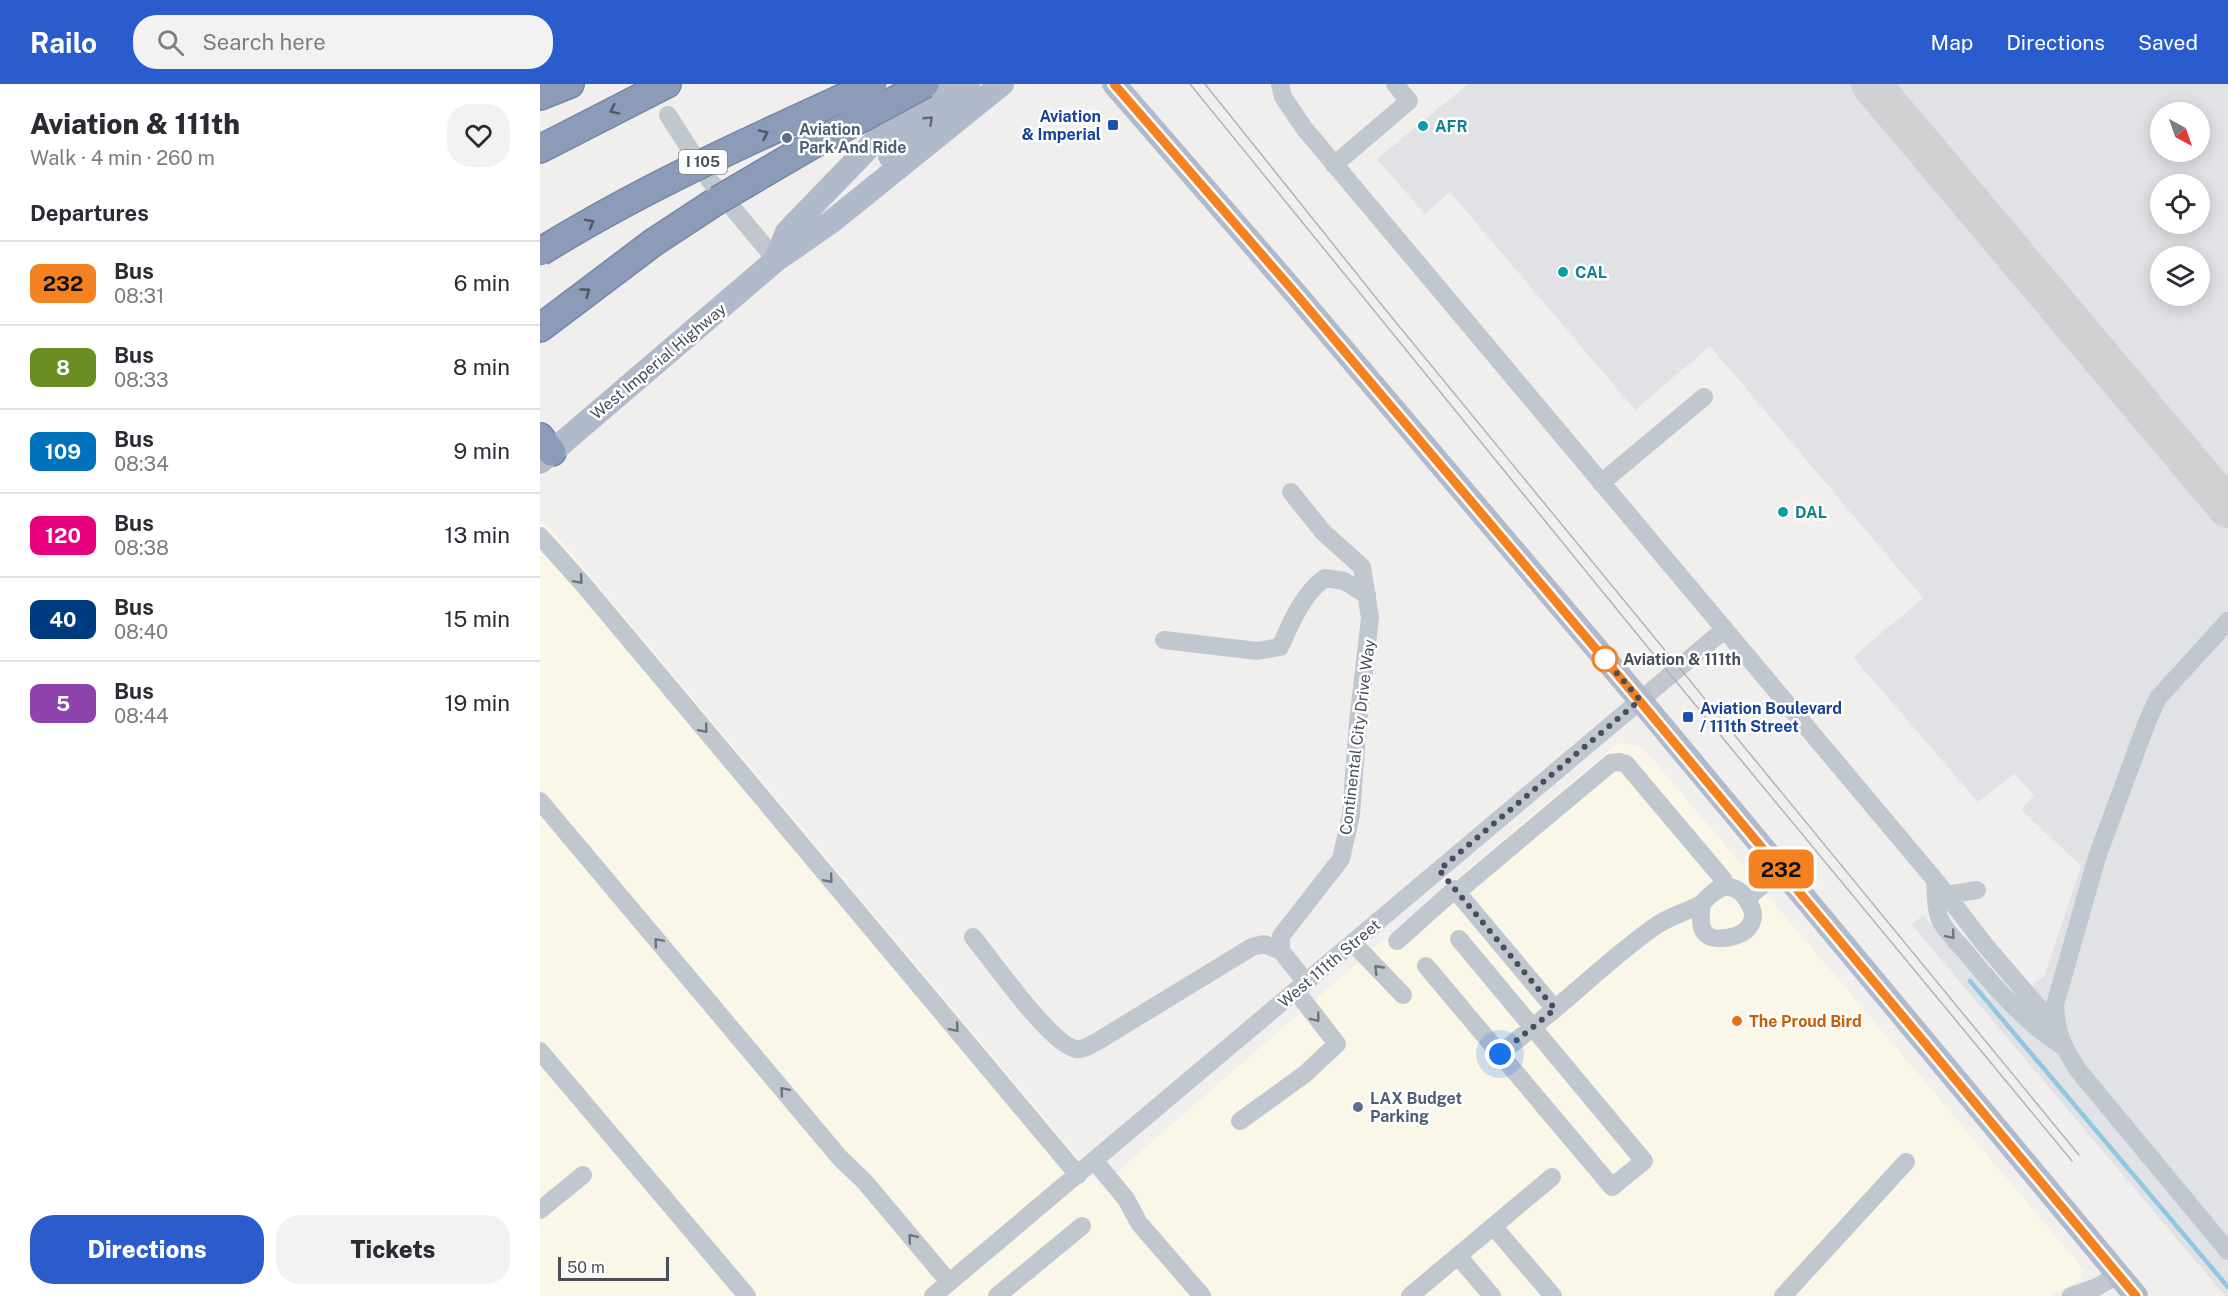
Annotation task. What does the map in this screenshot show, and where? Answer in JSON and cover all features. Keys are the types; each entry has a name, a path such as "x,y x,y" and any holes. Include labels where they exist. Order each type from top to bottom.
{"highway":[{"path":"540,96 570,84"},
{"path":"540,149 666,84"},
{"name":"I 105","path":"540,252 684,172 873,84"},
{"path":"540,328 654,242 718,200 810,146 925,84"}],"main road":[{"name":"West Imperial Highway","path":"776,260 787,232 874,142 939,84"},
{"path":"831,222 846,195 968,84"},
{"name":"West Imperial Highway","path":"544,450 776,260 831,222 1002,84"},
{"path":"1114,84 1296,294 1640,700 2136,1296"}],"street":[{"path":"540,88 545,84"},
{"path":"1280,84 1283,97 1290,110 1334,165 1725,629 2003,967 2056,1028 2078,1070 2228,1251"},
{"path":"1334,165 1409,100 1395,84"},
{"path":"668,115 710,181 776,260"},
{"path":"1601,483 1704,397"},
{"name":"Continental City Drive Way","path":"1281,951 1281,936 1341,859 1351,815 1358,722 1370,618 1362,567 1323,532 1291,492"},
{"path":"540,536 1078,1175"},
{"path":"1164,640 1257,651 1269,649 1280,646 1294,617 1315,584 1325,578 1344,581 1367,595"},
{"path":"2056,1028 2055,1005 2060,982 2097,857 2147,722 2158,698 2228,621"},
{"name":"West 111th Street","path":"933,1296 1725,629"},
{"path":"1397,940 1611,763 1626,764 1723,879 1726,887"},
{"path":"540,801 840,1158 865,1182 949,1282"},
{"path":"1747,898 1782,869"},
{"path":"1439,870 1555,1009"},
{"path":"1500,1054 1654,927 1702,903 1716,890 1726,887 1734,888 1747,898 1753,912 1752,921 1740,935 1717,940 1705,934 1701,926 1702,903"},
{"path":"1940,888 1977,891"},
{"path":"1940,888 1936,903 1942,924 1995,987 2041,1033 2064,1047"},
{"path":"973,937 1039,1019 1058,1038 1076,1049 1098,1041 1252,946 1264,944 1281,951 1337,1044 1305,1074 1240,1121"},
{"path":"1426,966 1612,1187 1644,1161 1459,939"},
{"path":"1353,943 1403,995"},
{"path":"540,1051 747,1296"},
{"path":"1094,1160 1126,1199 1139,1223 1202,1296"},
{"path":"1783,1296 1906,1162"},
{"path":"540,1210 583,1175"},
{"path":"1410,1296 1551,1177"},
{"path":"996,1296 1082,1226"},
{"path":"1493,1226 1553,1296"},
{"path":"1458,1256 1492,1296"},
{"path":"2071,1296 2097,1287 2118,1275"}],"shaded area":[{"path":"1468,84 2228,84 2228,1296 2225,1296 1912,925 1923,915 2001,1004 2025,984 2032,986 2044,976 2081,866 2021,810 2034,795 2014,774 1978,802 1853,657 1923,598 1710,346 1635,410 1450,192 1425,214 1377,159"},
{"path":"544,521 1101,1186 1378,945 1618,743 1642,747 2084,1270 2081,1279 2051,1296 540,1296 540,523"}],"waterway":[{"path":"1970,981 2228,1287"}],"taxiway":[{"path":"1871,84 2228,508"}],"tram line":[{"path":"1190,84 1641,639 2072,1161"},
{"path":"1205,84 1385,309 2079,1155"}],"bus line":[{"name":"232","path":"1114,84 1296,294 1782,869 2136,1296"}],"place":[{"name":"Aviation & Imperial","path":"1113,125"},
{"name":"AFR","path":"1423,126"},
{"name":"Aviation Park And Ride","path":"787,138"},
{"name":"CAL","path":"1563,272"},
{"name":"DAL","path":"1783,512"},
{"name":"Aviation & 111th","path":"1605,659"},
{"name":"Aviation Boulevard / 111th Street","path":"1688,717"},
{"name":"The Proud Bird","path":"1737,1021"},
{"name":"LAX Budget Parking","path":"1358,1107"}],"route":[{"path":"1500,1054 1555,1009 1439,870 1640,700 1602,656 1605,659"}]}
